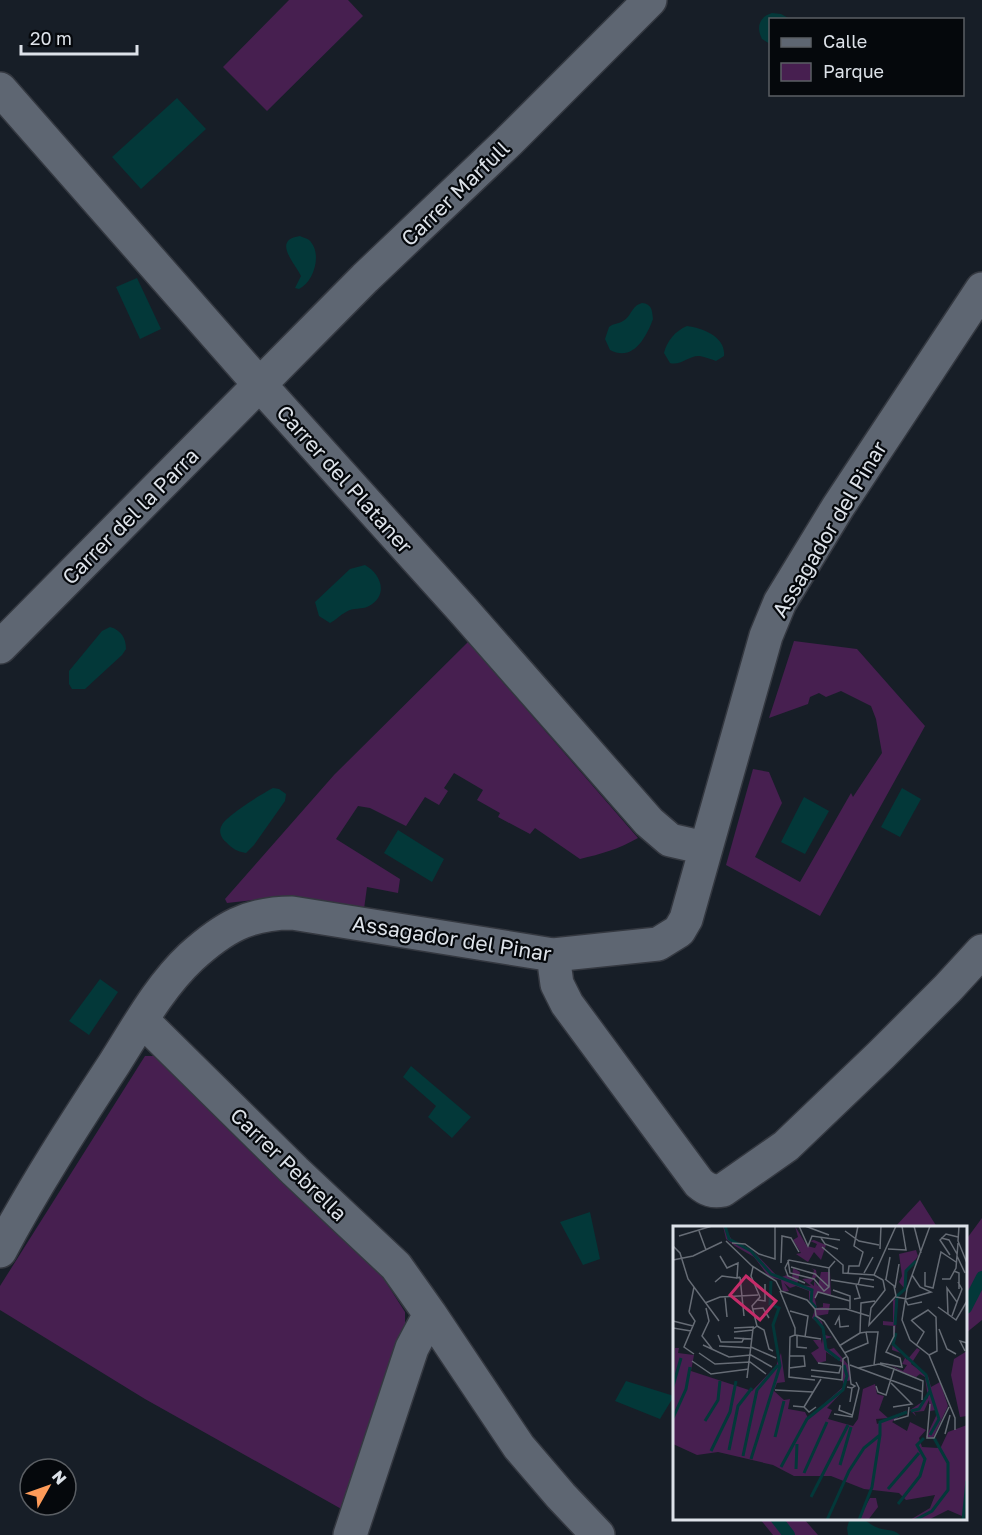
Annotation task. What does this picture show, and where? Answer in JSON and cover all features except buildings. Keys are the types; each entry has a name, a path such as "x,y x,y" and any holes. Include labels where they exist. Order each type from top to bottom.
{"street":[{"name":"Carrer Marfull","path":"260,385 650,0"},
{"name":"Carrer del Plataner","path":"0,89 648,822 670,840 705,848"},
{"name":"Assagador del Pinar","path":"0,1251 80,1114 167,983 203,947 242,922 255,916 292,913 553,955 658,944 679,932 686,919 766,636 780,602 838,507 982,289"},
{"name":"Carrer del la Parra","path":"0,647 260,385"},
{"path":"553,955 557,984 567,1004 699,1183 706,1189 715,1191 723,1190 786,1146 923,1013 982,951"},
{"name":"Carrer Pebrella","path":"142,1020 295,1172 396,1266 519,1447 598,1535"},
{"path":"350,1535 412,1348 430,1314"}],"green space":[{"path":"289,0 348,0 363,16 267,111 223,67"},
{"path":"794,641 857,649 925,726 820,916 726,865 753,769 769,772 782,803 755,857 800,882 851,793 853,797 882,753 876,719 871,706 841,691 826,697 819,693 810,697 808,704 769,718"},
{"path":"468,642 638,838 610,851 580,859 535,828 530,834 498,817 500,813 477,800 483,790 454,773 444,788 448,791 439,805 425,797 406,826 370,808 358,806 336,839 400,879 398,893 367,887 364,909 263,899 227,903 225,899 334,775"},
{"path":"145,1056 156,1056 380,1273 405,1312 405,1330 345,1511 145,1399 0,1310 0,1286"},
{"path":"920,1200 936,1226 896,1226"},
{"path":"982,1218 982,1320 967,1332 967,1242"},
{"path":"761,1520 805,1520 818,1535 773,1535"}],"shaded area":[{"path":"772,13 788,18 769,18 769,43 762,39 759,30 764,17"},
{"path":"177,98 206,129 141,189 112,157"},
{"path":"300,236 309,240 316,259 309,280 299,289 295,288 301,276 286,247 287,242 292,238"},
{"path":"137,278 161,329 140,339 116,287"},
{"path":"642,303 650,306 652,310 653,319 647,334 632,350 618,353 610,350 605,339 609,327 626,319 636,306"},
{"path":"687,326 706,331 717,339 724,349 724,356 716,361 696,356 678,363 670,363 664,353 667,344 675,334"},
{"path":"365,565 379,579 381,591 375,601 369,606 349,610 330,623 319,616 315,602 350,569"},
{"path":"110,627 122,635 126,649 85,689 72,689 69,684 69,671 102,631"},
{"path":"273,788 286,794 285,801 246,853 233,848 221,836 222,825 237,811"},
{"path":"902,788 921,799 900,837 881,827"},
{"path":"804,797 829,811 805,854 781,842"},
{"path":"398,830 444,859 432,882 384,853"},
{"path":"100,979 118,992 89,1035 69,1021"},
{"path":"411,1066 471,1117 452,1138 428,1117 436,1106 403,1077"},
{"path":"590,1212 600,1259 583,1265 560,1222"},
{"path":"626,1381 673,1396 660,1419 615,1401"},
{"path":"864,1520 876,1527 894,1531 900,1535 848,1535 849,1521"}],"waterway":[{"path":"967,1306 982,1277"},
{"path":"778,1520 789,1535"}]}
